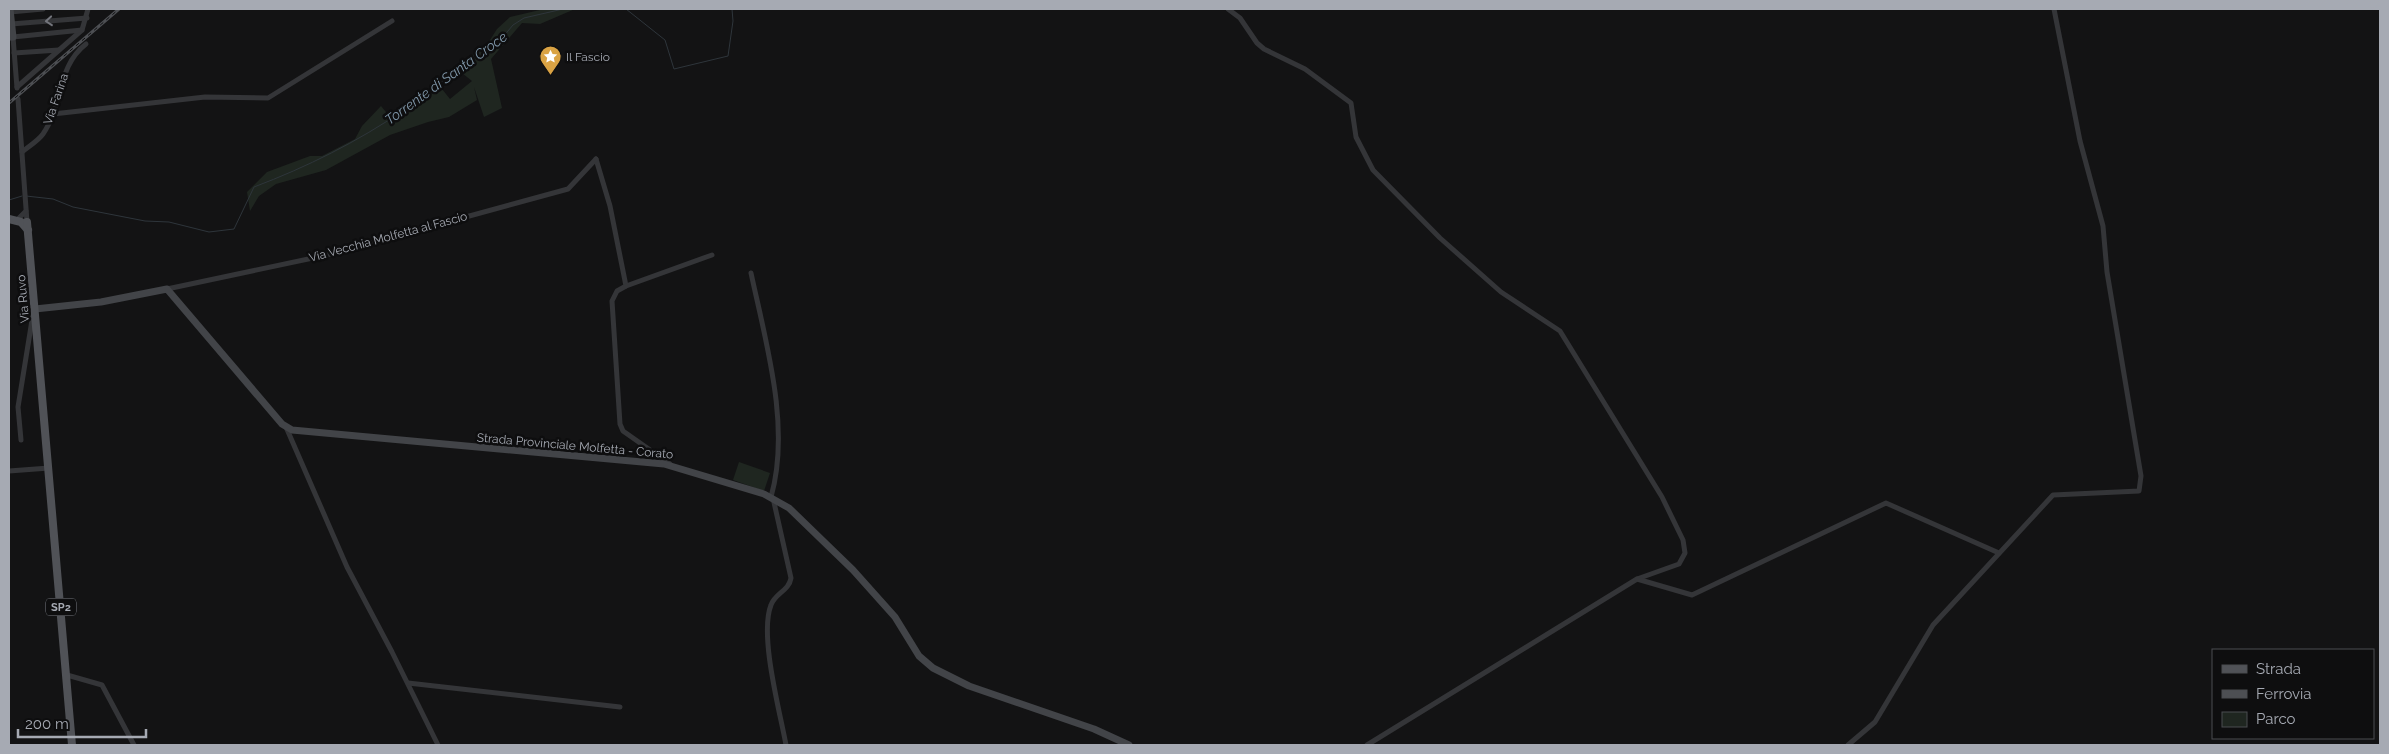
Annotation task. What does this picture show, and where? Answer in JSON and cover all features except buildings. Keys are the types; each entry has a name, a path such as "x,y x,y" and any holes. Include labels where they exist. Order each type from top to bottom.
{"main road":[{"path":"9,219 24,223"},
{"name":"Via Ruvo","path":"24,223 35,309 49,468"},
{"name":"SP2","path":"49,468 72,745"}],"street":[{"path":"43,9 10,10 17,87 82,30 87,18 88,9"},
{"path":"1228,9 1240,18 1257,43 1264,49 1305,69 1351,103 1356,137 1373,170 1440,238 1494,286 1526,310 1542,317 1560,331 1662,497 1683,540 1685,553 1679,564 1637,579 1367,745"},
{"path":"1848,745 1875,722 1933,625 2053,495 2140,491 2141,484 2130,402 2107,272 2103,226 2080,141 2054,9"},
{"path":"10,22 87,18"},
{"path":"53,114 205,97 268,98 392,21"},
{"path":"11,37 82,30"},
{"name":"Via Farina","path":"22,152 44,133 53,114 71,57 86,44"},
{"path":"14,53 59,50"},
{"path":"9,68 16,68"},
{"name":"Via Ruvo","path":"18,99 27,207 24,223"},
{"name":"Via Vecchia Molfetta al Fascio","path":"167,289 327,255 568,189 596,159 610,206 626,286"},
{"path":"672,465 624,431 620,424 612,301 617,292 626,286 712,255"},
{"path":"752,274 768,355 778,433 775,482 772,498 791,578 790,585 771,604 768,618 769,652 786,745"},
{"path":"21,440 18,408 29,329 35,309 119,299 167,289 286,428 347,567 408,682 438,745"},
{"name":"Strada Provinciale Molfetta - Corato","path":"286,428 300,432 672,465 772,498 789,508 853,570 895,618 919,656 933,668 969,686 1094,729 1129,745"},
{"path":"9,471 49,468"},
{"path":"1637,579 1692,595 1886,503 2000,553"},
{"path":"66,675 102,685 134,745"},
{"path":"408,682 620,707"}],"green space":[{"path":"544,9 575,9 540,24 522,23 491,59 502,108 484,117 474,87 477,100 449,117 390,135 326,170 276,184 259,196 250,211 247,192 267,172 310,156 322,156 355,139 362,126 381,106 390,117 438,84 450,99 472,81 457,69 467,58 485,48 497,29 510,17"},
{"path":"739,462 770,473 764,491 733,480"}],"waterway":[{"name":"Torrente di Santa Croce","path":"26,196 53,199 73,207 145,221 169,222 209,232 234,229 254,187 331,153 386,122 424,96 483,49 497,44 513,25 524,18 563,9"},
{"name":"Torrente di Santa Croce","path":"626,9 665,40 674,69 728,56 733,21 732,9"},
{"name":"Torrente di Santa Croce","path":"9,200 22,196"}],"railway":[{"path":"9,103 119,9"}],"place":[{"name":"Il Fascio","path":"550,76"}]}
